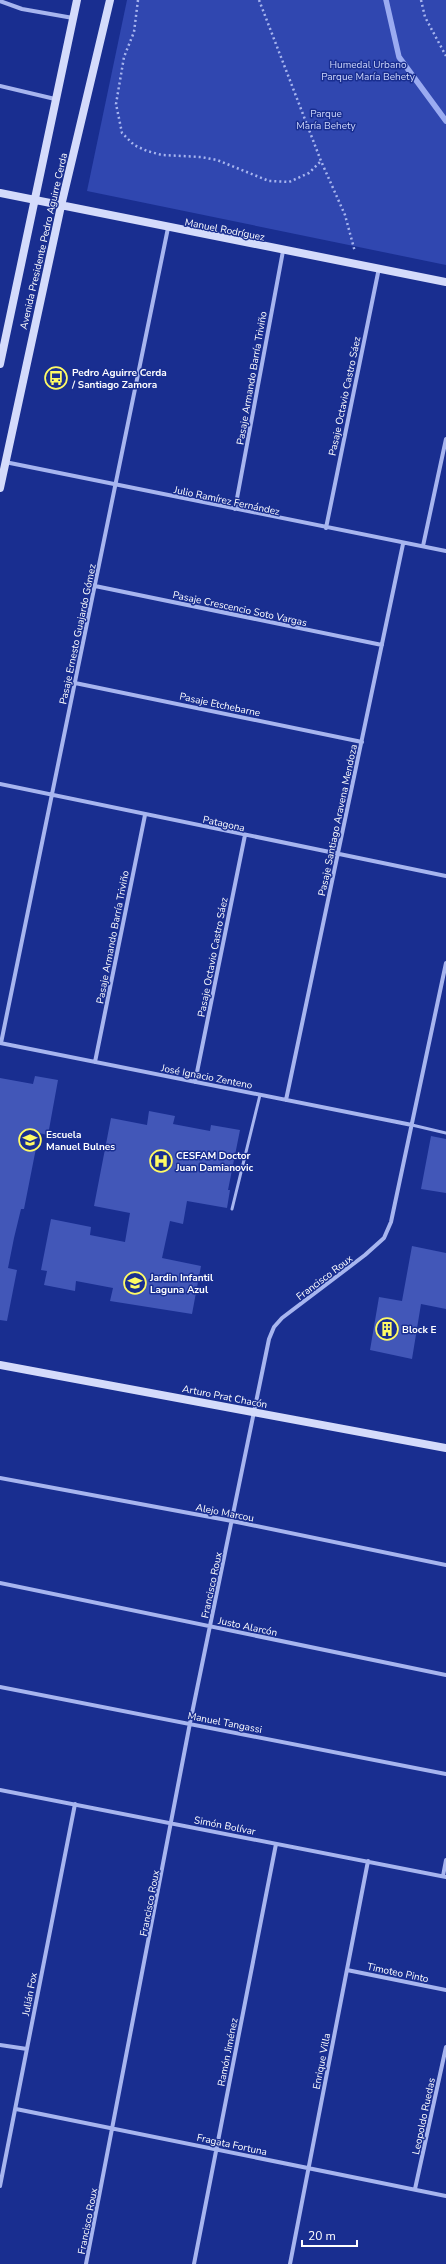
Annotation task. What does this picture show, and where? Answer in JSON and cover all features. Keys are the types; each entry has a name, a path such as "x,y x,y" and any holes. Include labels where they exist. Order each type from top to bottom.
{"street":[{"name":"Avenida Presidente Pedro Aguirre Cerda","path":"0,364 1,351 77,0"},
{"name":"Avenida Presidente Pedro Aguirre Cerda","path":"0,488 61,206 110,0"},
{"path":"0,1 22,9 73,18"},
{"path":"0,86 55,99"},
{"name":"Manuel Rodríguez","path":"0,193 168,228 446,282"},
{"name":"Pasaje Ernesto Guajardo Gómez","path":"0,1043 53,794 168,228"},
{"name":"Pasaje Armando Barría Triviño","path":"235,509 283,250"},
{"name":"Pasaje Octavio Castro Sáez","path":"326,528 379,268"},
{"path":"423,546 446,438"},
{"name":"Julio Ramírez Fernández","path":"5,462 403,544 423,546 446,551"},
{"name":"Pasaje Santiago Aravena Mendoza","path":"286,1100 403,544"},
{"name":"Pasaje Crescencio Soto Vargas","path":"95,586 382,646"},
{"name":"Pasaje Etchebarne","path":"75,683 362,742"},
{"name":"Patagona","path":"0,784 446,876"},
{"name":"Pasaje Armando Barría Triviño","path":"95,1062 145,815"},
{"name":"Pasaje Octavio Castro Sáez","path":"195,1082 245,835"},
{"name":"Francisco Roux","path":"86,2264 173,1823 190,1724 269,1339 274,1327 282,1318 349,1269 384,1238 391,1222 444,985 446,963"},
{"name":"José Ignacio Zenteno","path":"0,1043 412,1125"},
{"name":"Arturo Prat Chacón","path":"0,1365 446,1448"},
{"name":"Alejo Marcou","path":"0,1478 232,1521 446,1565"},
{"name":"Justo Alarcón","path":"0,1583 446,1675"},
{"name":"Manuel Tangassi","path":"0,1687 446,1774"},
{"name":"Simón Bolívar","path":"0,1790 444,1876"},
{"name":"Julián Fox","path":"0,2186 75,1804"},
{"name":"Ramón Jiménez","path":"194,2264 276,1844"},
{"path":"444,1876 446,1860"},
{"name":"Enrique Villa","path":"290,2264 368,1861"},
{"name":"Timoteo Pinto","path":"347,1970 446,1990"},
{"path":"0,2045 27,2049"},
{"name":"Leopoldo Ruedas","path":"415,2189 446,2047"},
{"name":"Fragata Fortuna","path":"16,2109 114,2127 446,2196"}],"lane":[{"path":"232,1209 260,1095"},
{"path":"412,1125 446,1133"}],"path":[{"path":"138,0 134,32 124,57 116,104 122,132 134,145 147,151 162,155 201,157 217,160 269,181 289,182 309,173 321,161"},
{"path":"259,0 321,161 345,215 358,264"},
{"path":"421,0 425,17 446,56"}],"green space":[{"name":"Parque María Behety","path":"127,0 446,0 446,265 87,191"}],"building":[{"path":"35,1076 58,1080 48,1135 39,1133 24,1209 21,1209 14,1238 8,1268 17,1270 7,1321 0,1320 0,1078 33,1084"},
{"path":"149,1111 175,1116 173,1124 210,1131 211,1125 240,1130 228,1190 230,1190 227,1208 187,1201 183,1224 170,1221 162,1258 201,1266 192,1314 110,1301 113,1288 76,1281 75,1291 44,1285 47,1271 41,1270 51,1219 91,1227 90,1235 125,1242 130,1213 94,1206 111,1118 147,1125"},
{"path":"431,1136 446,1139 446,1193 421,1189"},
{"path":"412,1246 446,1253 446,1309 421,1304 412,1359 370,1350 379,1297 402,1301"}],"waterway":[{"path":"386,0 399,57 446,121"}],"place":[{"name":"Pedro Aguirre Cerda / Santiago Zamora","path":"56,378"},
{"name":"Escuela Manuel Bulnes","path":"30,1140"},
{"name":"CESFAM Doctor Juan Damianovic","path":"161,1161"},
{"name":"Jardin Infantil Laguna Azul","path":"135,1283"},
{"name":"Block E","path":"387,1329"}],"park label":[{"name":"Humedal Urbano Parque María Behety","path":"368,70"}]}
